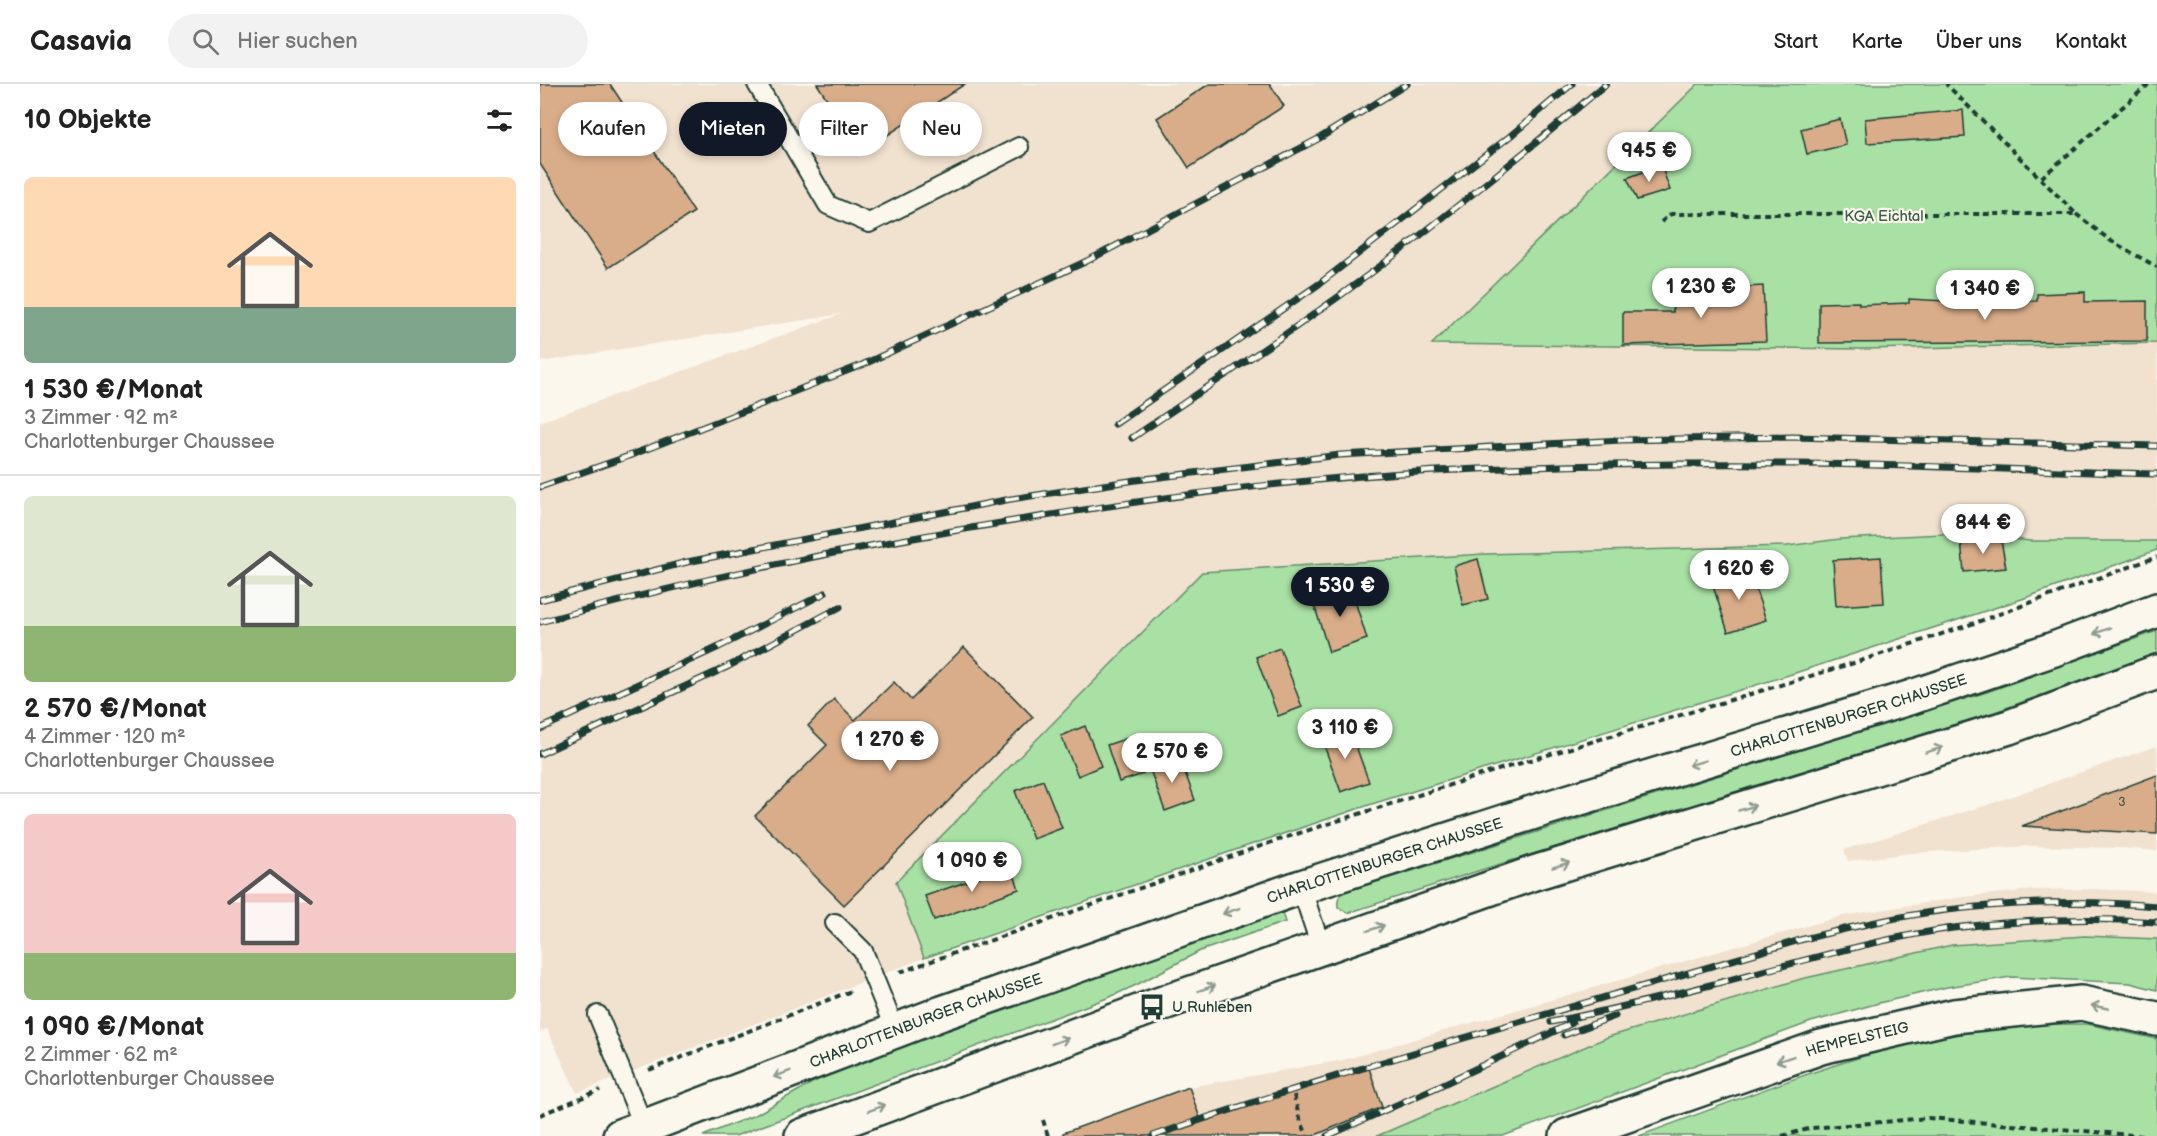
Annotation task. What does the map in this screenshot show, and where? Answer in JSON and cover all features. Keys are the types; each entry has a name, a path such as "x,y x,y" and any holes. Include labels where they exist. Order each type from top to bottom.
{"main road":[{"name":"CHARLOTTENBURGER CHAUSSEE","path":"632,1132 896,1030 1301,887 1544,809 1912,697 2054,649 2157,610"},
{"path":"802,1136 1534,873 2009,727 2157,672"},
{"name":"HEMPELSTEIG","path":"1568,1136 1821,1047 1954,1016 2081,1003 2157,1018"}],"lane":[{"path":"756,84 828,205 869,223 1019,147"},
{"path":"1301,887 1321,948"},
{"path":"835,923 863,951 896,1030"},
{"path":"598,1015 625,1080 632,1132"}],"path":[{"path":"1946,84 2076,214 2111,242 2157,267"},
{"path":"2041,177 2149,84"},
{"path":"1660,222 1671,214 2076,214"},
{"path":"540,1115 876,981 1281,839 1481,775 1857,662 1966,626 2157,557"},
{"path":"1294,1095 1299,1117 1307,1135"},
{"path":"1294,1119 1299,1117"},
{"path":"1782,1136 1812,1128 1928,1118 2143,1136"},
{"path":"1043,1120 1048,1136"}],"shaded area":[{"path":"540,84 1698,84 1432,344 1863,349 2157,343 2157,541 2030,541 1964,533 1840,539 1787,546 1485,554 1202,572 897,882 924,958 577,1093 547,1029 540,1032 540,422 842,314 540,362"},
{"path":"2157,746 2157,851 2029,846 1911,853 1848,861 1844,850 1987,805"},
{"path":"2096,889 2157,892 2157,939 2085,936 1952,945 1801,979 1608,1037 1377,1136 1206,1136 1189,1087 1343,1060 1842,916 1963,897 2032,890"}],"green space":[{"name":"KGA Eichtal","path":"1698,84 2157,84 2157,343 1863,349 1432,344"},
{"path":"1964,533 2030,541 2157,541 2157,550 2022,599 1792,674 1375,803 924,958 896,882 1202,572 1485,554 1787,546 1840,539"},
{"path":"2157,631 2157,653 1995,712 1348,913 1338,907 1339,897 1347,891 1987,692"},
{"path":"1281,910 1285,922 1200,951 1110,997 735,1136 703,1136 757,1114 833,1071 1112,968"},
{"path":"2085,936 2157,939 2157,990 2130,983 2011,977 1947,987 1811,1022 1503,1136 1377,1136 1608,1037 1801,979 1952,945"},
{"path":"2023,1024 2087,1024 2157,1039 2157,1136 1639,1136 1783,1083 1871,1054 1928,1040"}],"building":[{"path":"540,84 610,84 622,102 558,102 558,156 657,156 694,212 608,268 540,164"},
{"path":"817,84 965,84 938,102 900,102 900,127 888,135 888,102 829,102"},
{"path":"1209,84 1270,84 1284,106 1189,168 1157,118"},
{"path":"1963,110 1965,137 1867,143 1865,119"},
{"path":"1840,119 1846,145 1807,154 1801,129"},
{"path":"1661,165 1670,190 1637,200 1627,178"},
{"path":"1763,286 1766,341 1623,345 1623,312 1673,312 1671,291"},
{"path":"2085,292 2085,302 2147,301 2147,341 1819,343 1819,303 1859,302 1859,305 1909,303 1909,299 1964,302 2037,301 2037,294"},
{"path":"2001,540 2006,568 1964,572 1961,541"},
{"path":"1881,557 1884,603 1836,606 1833,560"},
{"path":"1478,559 1488,599 1463,605 1454,566"},
{"path":"1749,570 1766,620 1728,632 1712,583"},
{"path":"1350,585 1367,639 1329,652 1312,598"},
{"path":"964,647 1033,717 844,905 755,816 827,745 808,726 834,699 855,720 894,682 911,700"},
{"path":"1280,648 1302,707 1278,716 1256,657"},
{"path":"1085,726 1101,766 1078,776 1061,736"},
{"path":"1349,727 1369,782 1341,792 1321,737"},
{"path":"1131,737 1143,774 1119,782 1107,745"},
{"path":"1179,756 1195,800 1165,811 1149,767"},
{"path":"2157,775 2157,834 2022,826"},
{"path":"1043,780 1062,828 1033,839 1015,791"},
{"path":"1011,866 1019,889 934,920 925,896"},
{"path":"1369,1068 1382,1107 1313,1136 1063,1136 1063,1133 1189,1087 1201,1121"}],"railway":[{"path":"540,487 626,457 862,365 1087,261 1318,139 1407,84"},
{"path":"1115,424 1319,284 1509,137 1572,84"},
{"path":"1132,438 1290,331 1383,264 1496,176 1606,84"},
{"path":"540,600 687,562 1011,499 1136,480 1340,455 1622,440 1793,437 2157,446"},
{"path":"540,622 728,575 918,537 1142,501 1338,478 1480,469 1700,464 1880,465 2157,474"},
{"path":"540,729 719,647 825,593"},
{"path":"540,754 729,666 840,607"},
{"path":"1153,1136 1394,1059 1800,940 1854,927 1928,913 1999,905 2078,903 2157,906"},
{"path":"1551,1022 1604,1011 1857,947 1953,928 2055,920 2157,922"},
{"path":"1564,1035 1615,1016"},
{"path":"1327,1136 1572,1023"}],"place":[{"name":"U Ruhleben","path":"1152,1007"}]}
